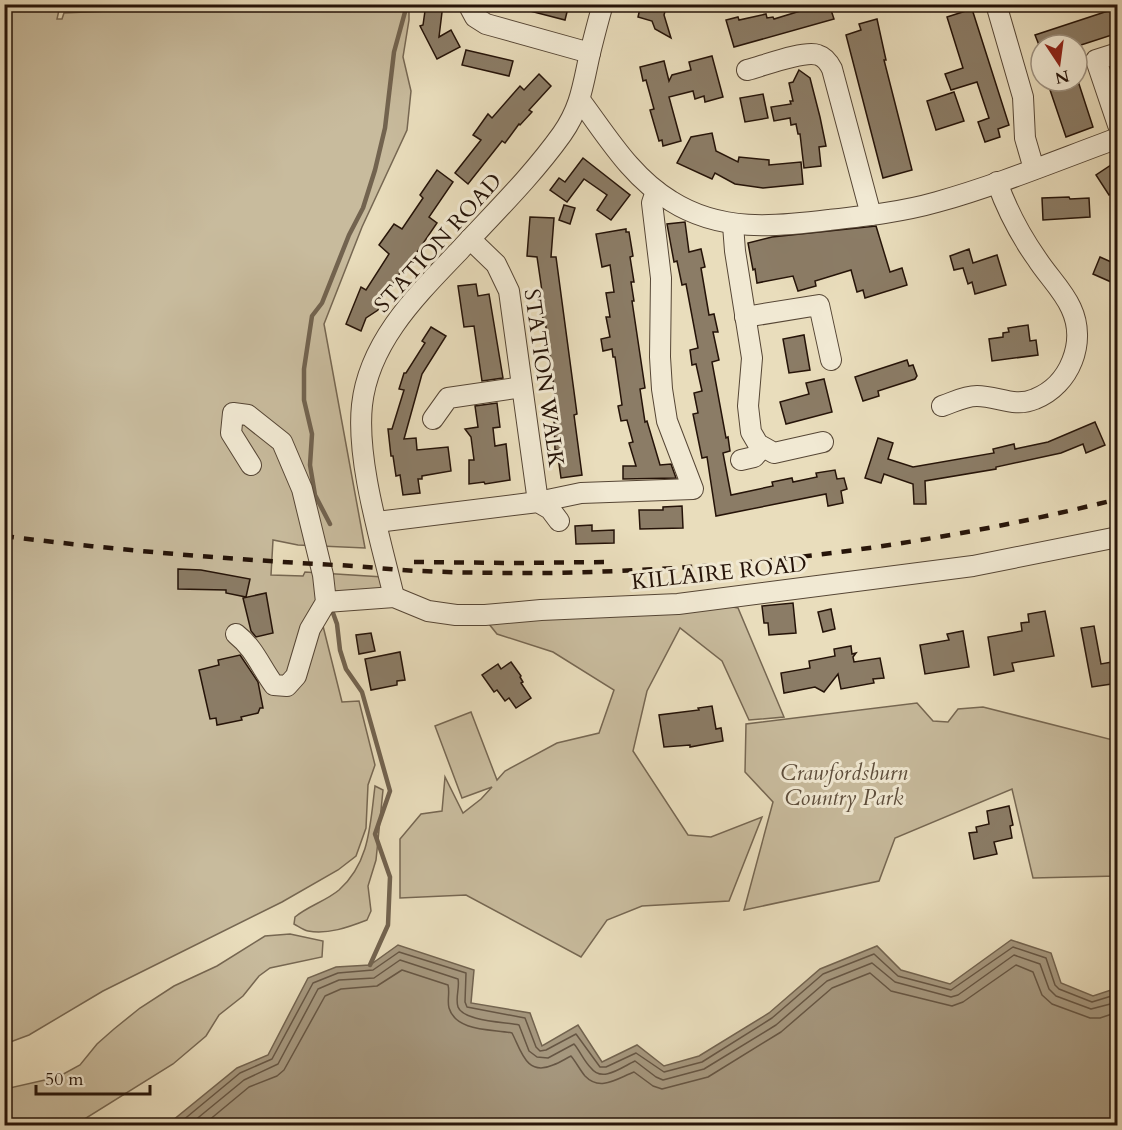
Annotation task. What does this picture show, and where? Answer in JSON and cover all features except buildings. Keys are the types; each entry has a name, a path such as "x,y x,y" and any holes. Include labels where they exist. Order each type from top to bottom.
{"street":[{"path":"468,4 475,17 486,24 590,53"},
{"name":"STATION ROAD","path":"394,597 367,478 361,428 362,402 370,369 384,342 406,309 533,173 563,132 580,100 603,4"},
{"path":"996,4 1023,97 1025,138 1034,169"},
{"path":"1118,53 1096,60 1118,125"},
{"path":"747,70 807,54 818,55 826,60 832,69 871,215"},
{"path":"580,100 635,172 656,191 700,216 733,225 796,224 871,215 937,202 1118,138"},
{"path":"942,406 966,396 987,397 1014,403 1034,400 1062,380 1074,360 1077,349 1077,327 1071,307 1037,260 1011,218 997,182"},
{"path":"377,522 538,502 580,493 693,489 667,421 662,389 661,278 652,203 656,191"},
{"path":"733,225 752,358 748,406 754,439 762,448 774,453 823,442"},
{"name":"STATION WALK","path":"470,239 496,264 506,283 538,502"},
{"path":"745,317 819,305 831,360"},
{"path":"433,419 448,398 522,387"},
{"path":"236,634 250,645 264,672 274,685 286,686 296,676 310,629 326,602 317,547 302,489 282,442 248,415 233,414 231,433 251,465"},
{"path":"741,460 754,457 762,448"},
{"path":"538,502 550,509 559,521"},
{"name":"KILLAIRE ROAD","path":"326,602 394,597 428,610 456,615 678,604 973,566 1118,537"}],"green space":[{"path":"51,5 59,10 57,19 62,19 64,13 241,5 326,10 332,5 409,5 403,57 411,91 407,130 362,227 324,324 365,548 298,545 273,540 271,575 303,576 305,572 383,577 385,590 331,592 316,598 342,702 359,701 375,765 368,785 366,828 356,856 338,870 282,902 103,991 29,1035 5,1044 4,8 27,10"},
{"path":"713,603 738,608 784,717 749,720 722,661 680,628 647,691 633,751 688,835 711,837 762,817 729,901 642,906 607,920 581,957 466,895 400,898 400,839 421,814 442,811 445,777 463,813 492,787 462,798 435,726 471,712 497,780 505,771 557,743 599,733 614,690 553,652 497,634 489,624"},
{"name":"Crawfordsburn Country Park","path":"917,703 933,721 948,722 958,709 983,707 1117,741 1117,876 1033,878 1012,789 895,838 879,881 744,910 773,802 745,772 746,724"},
{"path":"375,786 383,790 376,860 368,886 371,911 367,920 330,931 315,932 302,929 294,924 295,917 339,890 357,867 370,829"},
{"path":"290,934 323,941 322,957 270,968 259,976 243,996 219,1015 206,1036 173,1064 75,1125 5,1125 5,1089 58,1077 80,1065 97,1044 114,1029 140,1008 174,986 217,966 265,936"}],"water":[{"path":"1011,940 1051,953 1061,983 1093,996 1117,988 1117,1125 167,1125 237,1068 268,1055 308,978 336,967 370,965 398,945 474,970 471,1003 530,1013 542,1046 578,1025 602,1062 637,1045 664,1066 699,1056 769,1013 820,969 877,946 901,970 950,984"}],"waterway":[{"path":"330,524 315,495 310,465 312,434 304,400 304,369 312,316 322,303 349,235 363,208 375,170 385,128 394,52 405,12 404,4"},
{"path":"333,613 346,669 362,692 390,791 375,834 390,877 388,925 370,965"}],"railway":[{"path":"4,536 87,546 252,560 409,570 517,573 621,571 764,561 907,542 1048,516 1118,499"},
{"path":"414,562 606,562"}]}
